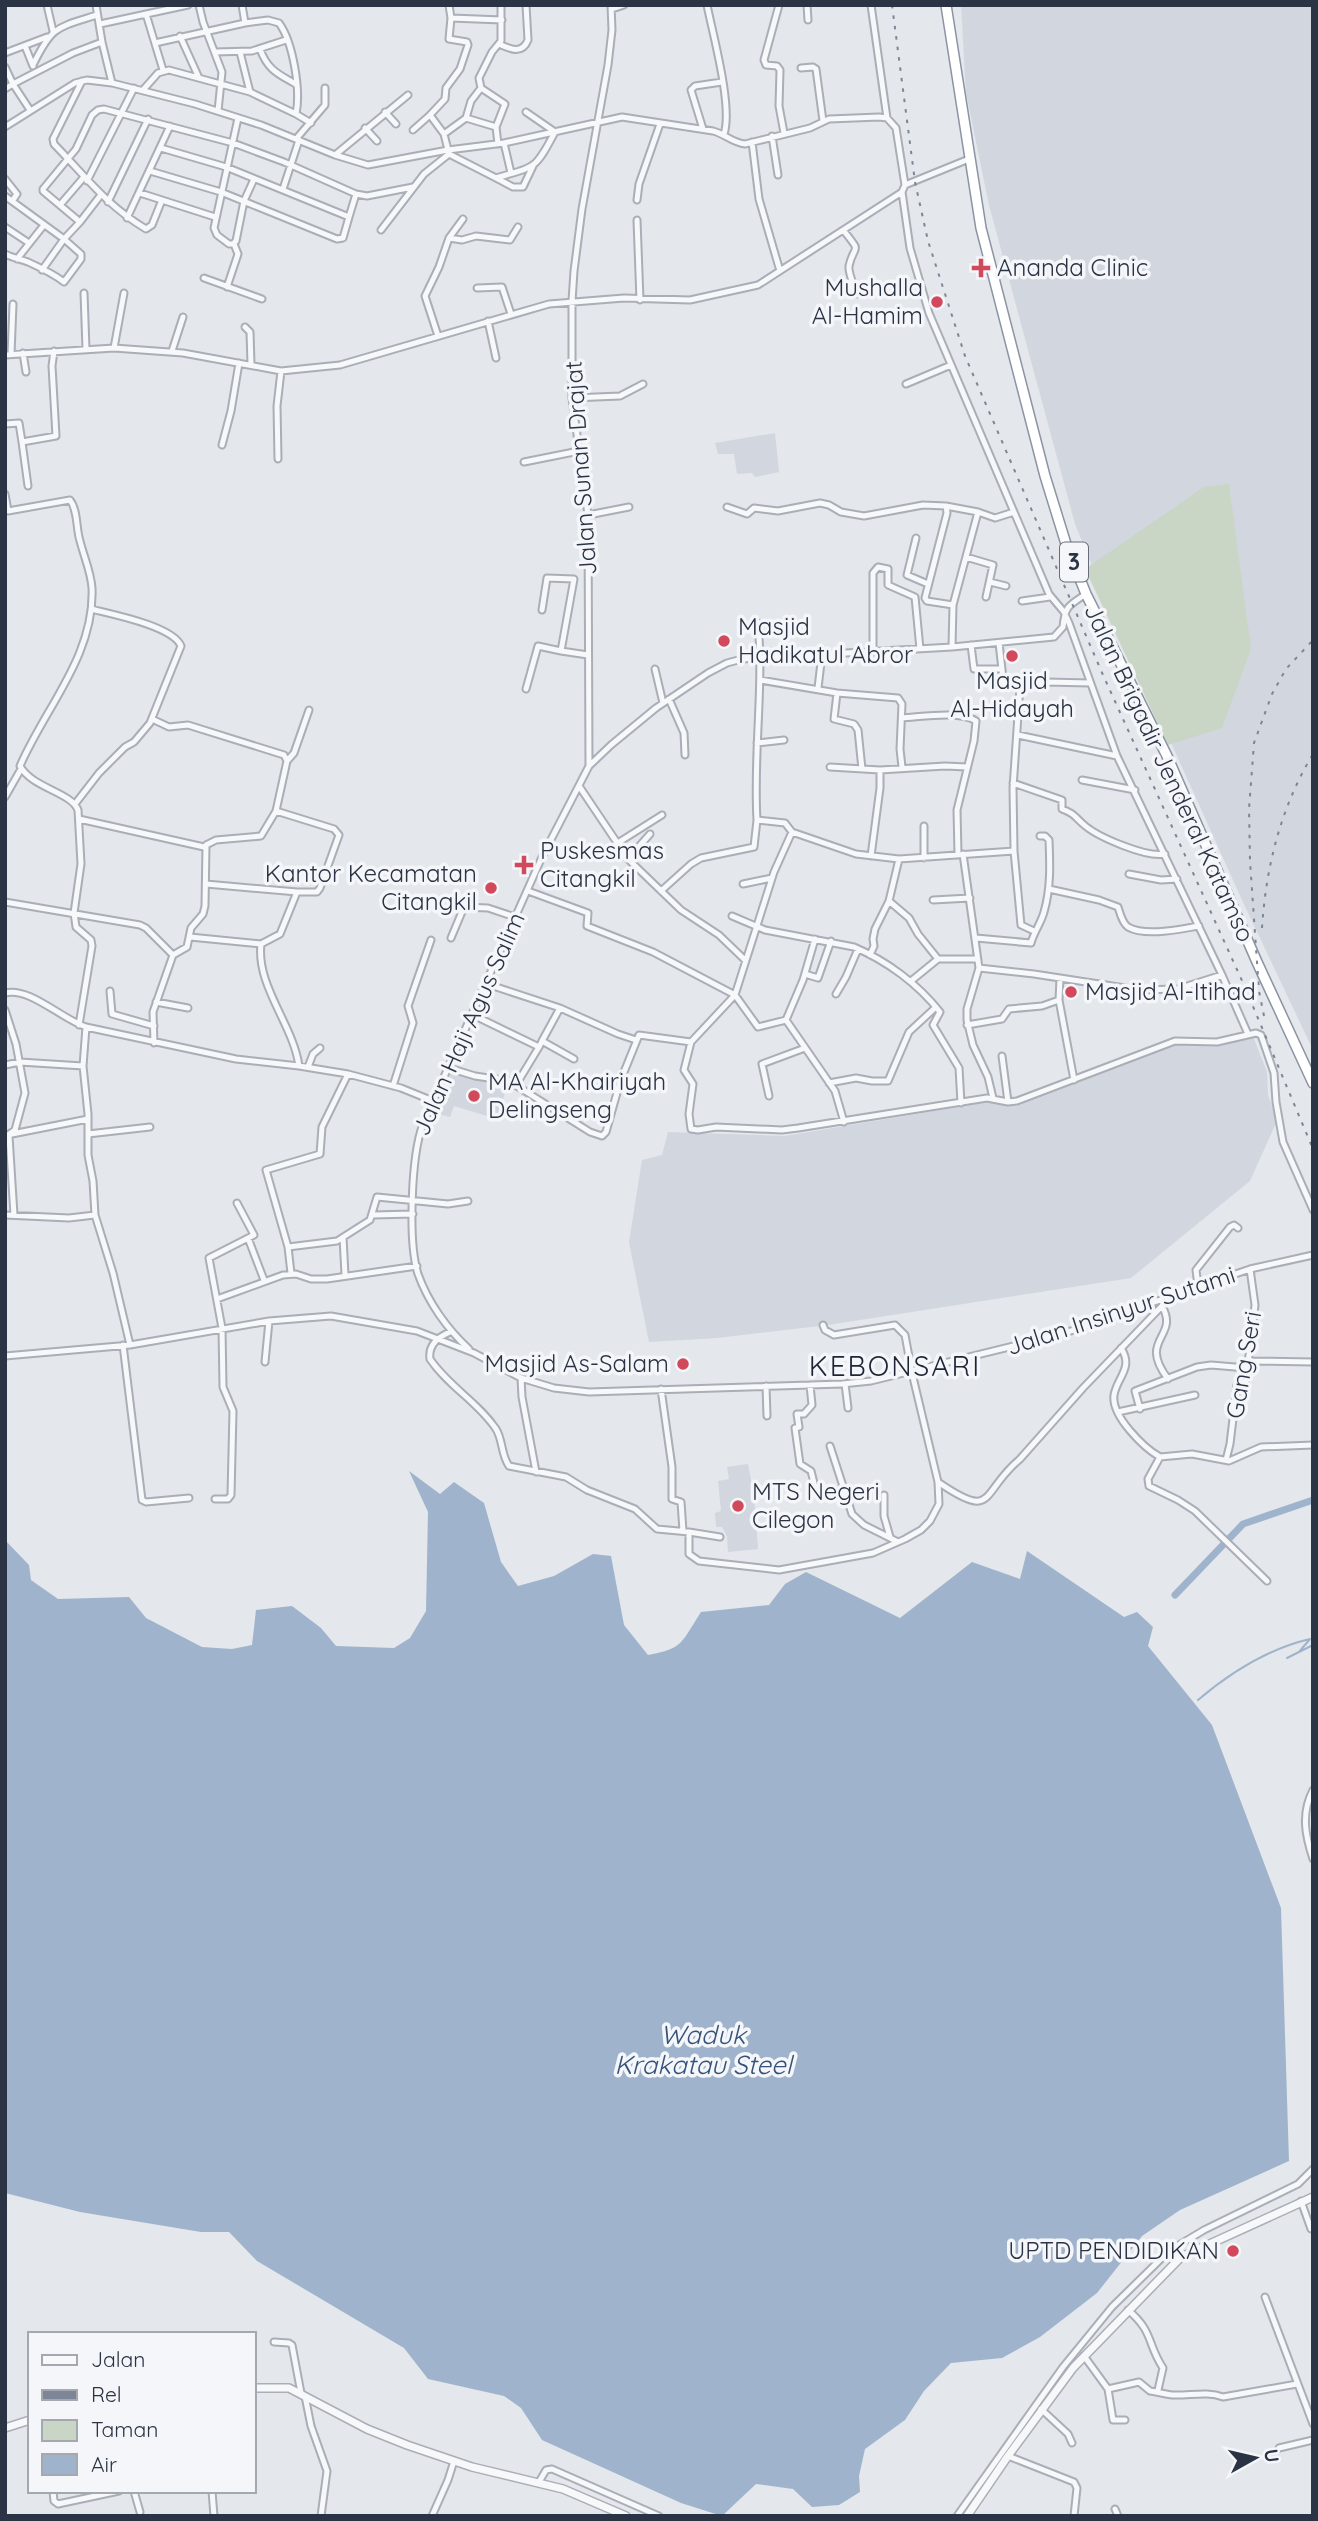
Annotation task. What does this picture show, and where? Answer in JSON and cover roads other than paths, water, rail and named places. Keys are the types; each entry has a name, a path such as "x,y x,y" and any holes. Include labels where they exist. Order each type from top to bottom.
{"highway":[{"name":"Jalan Brigadir Jenderal Katamso","path":"946,5 981,228 1045,476 1066,544 1086,594 1167,756 1313,1083"}],"street":[{"path":"47,5 53,31"},
{"path":"96,5 112,83"},
{"path":"100,24 188,5"},
{"path":"200,5 222,72 223,85 218,111"},
{"path":"242,5 245,23"},
{"path":"413,131 445,99 446,88 460,69 468,45 449,39 449,5"},
{"path":"501,5 502,35 479,78 481,88 505,104 496,127 511,173"},
{"path":"499,44 513,50 526,45 526,5"},
{"path":"611,7 624,5"},
{"path":"707,5 722,82 727,122 724,134"},
{"path":"779,5 764,60 766,65 776,66 780,70 779,106 784,133"},
{"path":"807,5 808,20"},
{"path":"871,5 887,118 896,128 905,185 902,192 909,248 929,313 1050,597 1064,612 1117,756 1252,1033"},
{"name":"Jalan Sunan Drajat","path":"589,766 588,515 572,398 572,302 582,209 599,123 612,30 611,7"},
{"path":"146,14 163,70"},
{"path":"33,65 47,37 53,31 97,15"},
{"path":"451,18 502,20"},
{"path":"155,43 245,23 268,20 279,23 285,32 297,85 296,114"},
{"path":"180,36 199,78"},
{"path":"5,53 47,37"},
{"path":"215,52 260,50 286,40"},
{"path":"5,89 73,53 102,42"},
{"path":"25,46 36,74"},
{"path":"260,50 277,75 297,85"},
{"path":"240,52 250,92"},
{"path":"5,67 30,110"},
{"path":"801,68 816,69 823,121"},
{"path":"163,70 250,92 311,123"},
{"path":"143,90 163,70"},
{"path":"5,127 82,81 112,83 218,111 368,165 501,143 622,117 703,129 724,134 740,144 810,128 835,118 887,118"},
{"path":"82,81 53,141 55,146 100,196 127,218 146,229 150,229 162,200"},
{"path":"703,129 691,90 695,86 722,82"},
{"path":"60,205 86,179 134,88"},
{"path":"282,188 298,139 325,105 325,88"},
{"path":"444,134 466,118 471,101 481,88"},
{"path":"335,155 408,95"},
{"path":"80,222 43,189 69,159 95,112 104,109 233,143 367,197 413,187"},
{"path":"385,112 396,124"},
{"path":"526,113 555,132"},
{"path":"430,115 444,134 448,152 496,178 517,188 523,187 533,166"},
{"path":"234,244 227,244 214,228 238,118"},
{"path":"466,118 496,127"},
{"path":"108,202 148,119"},
{"path":"637,200 639,184 660,124"},
{"path":"127,218 170,126"},
{"path":"365,128 376,141"},
{"path":"496,178 533,166 539,161 555,132"},
{"path":"772,136 778,175"},
{"path":"752,142 759,199 780,271"},
{"path":"160,148 226,167 349,218"},
{"path":"381,230 413,187 448,152"},
{"path":"905,185 969,159"},
{"path":"150,171 221,192 340,240 345,234 356,194"},
{"path":"227,287 239,254 234,244 244,201 254,179"},
{"path":"5,180 16,194 13,200"},
{"path":"13,304 8,354 114,348 172,351 281,370 341,365 549,304 704,298 762,284 902,192"},
{"path":"140,193 215,217"},
{"path":"5,196 64,239 82,256 64,282 5,254"},
{"path":"42,270 100,196"},
{"path":"438,336 425,296 449,238 463,219"},
{"path":"637,220 640,300"},
{"path":"17,260 44,225"},
{"path":"5,227 29,243"},
{"path":"449,238 462,240 476,236 510,240 518,227"},
{"path":"844,231 856,245 849,269 856,294"},
{"path":"204,278 262,299"},
{"path":"477,288 502,286 511,314"},
{"path":"85,293 86,349"},
{"path":"114,348 124,293"},
{"path":"172,351 183,317"},
{"path":"488,321 496,358"},
{"path":"245,327 250,332 251,364"},
{"path":"22,442 56,436 52,366 54,351"},
{"path":"23,353 26,373"},
{"path":"222,446 239,363"},
{"path":"906,384 951,365"},
{"path":"278,459 277,406 281,370"},
{"path":"572,398 620,396 643,384"},
{"path":"5,424 19,423 28,486"},
{"path":"524,463 579,451"},
{"path":"5,494 7,512 67,499 74,503 77,530 90,573 91,609 77,662 5,797"},
{"path":"727,507 747,514 754,508 778,511 815,503 829,505 841,513 864,516 923,505 946,506 997,519 1014,512"},
{"path":"946,506 947,513 926,600 953,605"},
{"path":"588,515 629,507"},
{"path":"952,647 953,605 978,512"},
{"path":"916,538 907,575 928,584"},
{"path":"966,557 993,565 986,597"},
{"path":"873,652 873,573 878,567 888,569 888,585 915,597 920,649"},
{"path":"542,610 547,578 590,579"},
{"path":"561,651 574,579"},
{"path":"990,582 1006,586"},
{"path":"589,766 666,701 727,663 761,657 952,647 1054,637 1063,627 1067,607 1086,594"},
{"path":"1022,601 1050,597"},
{"path":"75,804 99,773 138,738 152,719 181,643 157,629 91,609"},
{"path":"661,891 701,858 754,847 758,820 757,743 761,657 758,623"},
{"path":"999,643 1004,687 1046,682 1090,683"},
{"path":"971,645 974,669 1001,668"},
{"path":"526,688 538,646 589,655"},
{"path":"818,688 822,654"},
{"path":"655,669 666,701 684,733 685,755"},
{"path":"760,680 837,693 898,698 902,704 902,768"},
{"path":"1020,686 1013,783 1014,851 1021,925 1034,931"},
{"path":"837,693 834,719 854,724 858,730 862,769"},
{"path":"1019,708 1060,713"},
{"path":"154,1043 153,1016 156,1002 173,955 187,947 191,928 203,914 206,884 204,847 209,842 261,836 276,811 288,761 295,753 309,710"},
{"path":"902,718 948,715 974,719 974,741 957,815 960,854 970,898 979,968 967,1009 967,1025 978,1058 988,1077 993,1098"},
{"path":"152,719 169,727 188,725 248,743 284,755 288,761"},
{"path":"1018,735 1117,756"},
{"path":"757,743 784,740"},
{"name":"Jalan Haji Agus Salim","path":"450,1332 422,1281 417,1266 413,1214 415,1150 433,1101 515,917 589,766"},
{"path":"830,767 880,770 967,767"},
{"path":"21,769 34,782 75,804 79,819 81,863 74,913 76,927 91,940 92,946 83,1026 83,1066 95,1215 113,1273 130,1345"},
{"path":"871,856 880,770"},
{"path":"1082,780 1135,790"},
{"path":"1013,783 1063,802 1062,809 1075,815 1082,824 1099,834 1153,855 1165,854"},
{"path":"579,786 628,859 681,910 719,935 745,960"},
{"path":"206,884 317,892 340,835 334,829 276,811"},
{"path":"616,844 662,815"},
{"path":"79,819 204,847"},
{"path":"758,820 785,823 792,832 840,849 871,856 899,859 1014,851"},
{"path":"924,858 925,826"},
{"path":"792,832 772,878 735,995 691,1042 684,1070 692,1084 689,1114 691,1129 728,1126 782,1130 993,1098 1008,1102 1027,1098 1175,1041 1217,1042 1252,1033 1261,1035 1272,1065 1283,1142 1313,1210"},
{"path":"628,859 650,834"},
{"path":"976,939 1030,944 1044,915 1049,889 1049,839 1040,836"},
{"path":"870,955 877,925 889,901 899,859"},
{"path":"1129,874 1161,880 1177,878"},
{"path":"743,884 772,878"},
{"path":"1049,889 1080,895 1117,907 1128,927 1161,932 1199,926"},
{"path":"528,891 588,913 587,926 653,951 735,995 758,1027 786,1020"},
{"path":"190,937 261,944 282,933 297,892"},
{"path":"933,900 970,898"},
{"path":"889,901 908,918 938,958"},
{"path":"5,902 140,925 173,955"},
{"path":"451,938 464,907 488,908 515,917"},
{"path":"732,916 756,926 858,949 911,981 940,1014 933,1025 959,1068 961,1102"},
{"path":"786,1020 805,974 815,939"},
{"path":"393,1086 413,1023 408,1006 430,940"},
{"path":"805,974 818,978 831,941"},
{"path":"261,944 262,970 292,1037 299,1066"},
{"path":"836,993 858,949"},
{"path":"911,981 938,958 977,959"},
{"path":"979,968 1124,989 1157,990 1178,989 1222,975"},
{"path":"1060,978 1059,1000 1074,1080"},
{"path":"487,984 560,1008 636,1040"},
{"path":"110,991 112,1014 154,1026"},
{"path":"5,993 23,992 83,1026 236,1059 348,1074 393,1086 433,1101"},
{"path":"967,1025 1001,1020 1009,1009 1042,1006 1059,1000"},
{"path":"156,1002 188,1008"},
{"path":"829,1083 856,1078 872,1082 888,1081 909,1032 936,1007"},
{"path":"516,1085 560,1008"},
{"path":"5,1010 20,1062 25,1100 15,1130 8,1136"},
{"path":"472,1015 574,1059"},
{"path":"786,1020 829,1083 844,1122"},
{"path":"449,1068 475,1076 502,1078 590,1132 602,1136 606,1132 620,1082 639,1035 691,1042"},
{"path":"308,1067 313,1054 320,1048"},
{"path":"769,1096 762,1064 805,1048"},
{"path":"1002,1056 1008,1102"},
{"path":"5,1065 20,1062 83,1066"},
{"path":"291,1273 288,1247 266,1170 320,1154 323,1127 348,1074"},
{"path":"8,1136 88,1119"},
{"path":"88,1135 150,1128"},
{"path":"8,1136 13,1215"},
{"path":"288,1247 335,1242 370,1220 377,1197 447,1204 468,1201"},
{"path":"215,1499 228,1499 232,1493 233,1411 223,1387 222,1328 209,1257 254,1234 237,1203"},
{"path":"373,1214 413,1214"},
{"path":"5,1215 95,1215"},
{"path":"1198,1286 1195,1274 1200,1265 1230,1227 1234,1225 1238,1228"},
{"path":"343,1237 345,1275"},
{"path":"248,1238 264,1280"},
{"name":"Jalan Insinyur Sutami","path":"5,1356 130,1345 269,1321 331,1316 401,1327 438,1338 474,1353 521,1378 554,1388 578,1391 661,1390 845,1384 912,1373 1062,1334 1250,1269 1313,1255"},
{"path":"217,1299 264,1280 291,1273 320,1279 417,1266"},
{"name":"Gang Seri","path":"1226,1460 1237,1385 1245,1382 1255,1305 1250,1269"},
{"path":"938,1482 969,1502 987,1497 1008,1469 1162,1306 1167,1297"},
{"path":"1162,1306 1167,1323 1155,1355 1168,1379"},
{"path":"265,1362 269,1321"},
{"path":"661,1390 672,1467 672,1499 681,1502 690,1554 699,1561 770,1571 873,1553 921,1530 936,1513 940,1498 938,1482 905,1335 895,1325 835,1335 825,1330 823,1325"},
{"path":"474,1353 450,1332 438,1338 429,1354 433,1363 495,1428 500,1436 507,1464 512,1468 566,1477 587,1490 635,1509 657,1529 720,1537"},
{"path":"122,1345 142,1500 146,1502 189,1498"},
{"path":"1121,1348 1126,1369 1114,1396 1118,1412 1136,1437 1160,1457 1192,1454 1226,1460 1238,1458 1261,1447 1313,1445"},
{"path":"1140,1409 1135,1391 1197,1367 1313,1362"},
{"path":"521,1378 536,1472"},
{"path":"845,1384 848,1408"},
{"path":"810,1385 813,1405 804,1414 797,1414 799,1427 795,1428 800,1464 811,1471 816,1491 826,1493 844,1489"},
{"path":"766,1387 767,1416"},
{"path":"1118,1412 1195,1395"},
{"path":"831,1446 852,1514 857,1521 898,1542"},
{"path":"1160,1457 1148,1479 1149,1486 1182,1502 1209,1524 1267,1581"},
{"path":"884,1495 884,1516 890,1537"},
{"path":"1313,1790 1305,1809 1306,1836 1313,1859"},
{"path":"957,2516 1063,2367 1112,2307 1169,2251 1204,2230 1290,2189 1313,2169"},
{"path":"967,2516 1041,2409 1084,2356 1181,2257 1313,2197"},
{"path":"1301,2202 1311,2229"},
{"path":"1265,2297 1313,2424"},
{"path":"1128,2310 1147,2330 1156,2358 1163,2368 1158,2390"},
{"path":"274,2342 292,2345 310,2426 327,2471 321,2516"},
{"path":"1084,2356 1108,2389 1113,2420 1125,2420"},
{"path":"1108,2389 1139,2382 1150,2391 1158,2390 1170,2395 1214,2394 1223,2397 1297,2384"},
{"path":"256,2388 289,2388 367,2429 454,2461 575,2493 626,2516"},
{"path":"1041,2409 1068,2434 1072,2443"},
{"path":"5,2428 28,2421"},
{"path":"1279,2448 1313,2440"},
{"path":"1007,2456 1074,2482 1077,2488 1074,2516"},
{"path":"432,2516 454,2461"},
{"path":"539,2482 546,2470 552,2469 659,2516"},
{"path":"54,2493 55,2503 58,2504 109,2493"},
{"path":"135,2493 140,2512"},
{"path":"212,2493 214,2516"},
{"path":"1115,2509 1118,2516"}],"water":[{"name":"Waduk Krakatau Steel","path":"409,1471 440,1494 454,1482 484,1503 501,1562 518,1586 554,1576 593,1554 611,1556 624,1625 648,1655 669,1650 681,1642 701,1612 769,1605 785,1584 806,1572 900,1618 972,1562 1020,1579 1027,1551 1124,1617 1137,1612 1153,1627 1148,1646 1212,1725 1281,1908 1289,2161 1180,2210 1142,2236 1097,2293 1040,2337 1002,2358 951,2363 924,2391 905,2420 865,2449 859,2476 860,2492 839,2505 812,2507 793,2489 756,2484 722,2516 681,2503 542,2440 521,2408 504,2396 428,2379 404,2348 257,2261 229,2232 201,2232 80,2212 5,2193 5,1540 29,1565 31,1580 58,1599 129,1597 146,1618 202,1647 232,1649 252,1645 256,1610 292,1606 321,1628 336,1646 394,1648 410,1638 426,1611 428,1512"}],"waterway":[{"path":"1175,1595 1243,1524 1313,1500"},
{"path":"1198,1700 1223,1680 1264,1655 1310,1639 1299,1652"},
{"path":"1287,1658 1313,1645"}],"railway":[{"path":"892,5 915,182 928,241 965,356 1103,675 1244,985 1313,1149"},
{"path":"1264,1016 1259,991 1250,861 1249,809 1254,743 1272,694 1286,669 1313,640"},
{"path":"1262,928 1267,882 1277,838 1292,795 1313,754"}],"place":[{"name":"Ananda Clinic","path":"981,268"},
{"name":"Mushalla Al-Hamim","path":"937,302"},
{"name":"Masjid Hadikatul Abror","path":"724,641"},
{"name":"Masjid Al-Hidayah","path":"1012,656"},
{"name":"Puskesmas Citangkil","path":"524,865"},
{"name":"Kantor Kecamatan Citangkil","path":"491,888"},
{"name":"Masjid Al-Itihad","path":"1071,992"},
{"name":"MA Al-Khairiyah Delingseng","path":"474,1096"},
{"name":"Masjid As-Salam","path":"683,1364"},
{"name":"MTS Negeri Cilegon","path":"738,1506"},
{"name":"UPTD PENDIDIKAN","path":"1233,2251"}],"district":[{"name":"KEBONSARI","path":"895,1366"}]}
